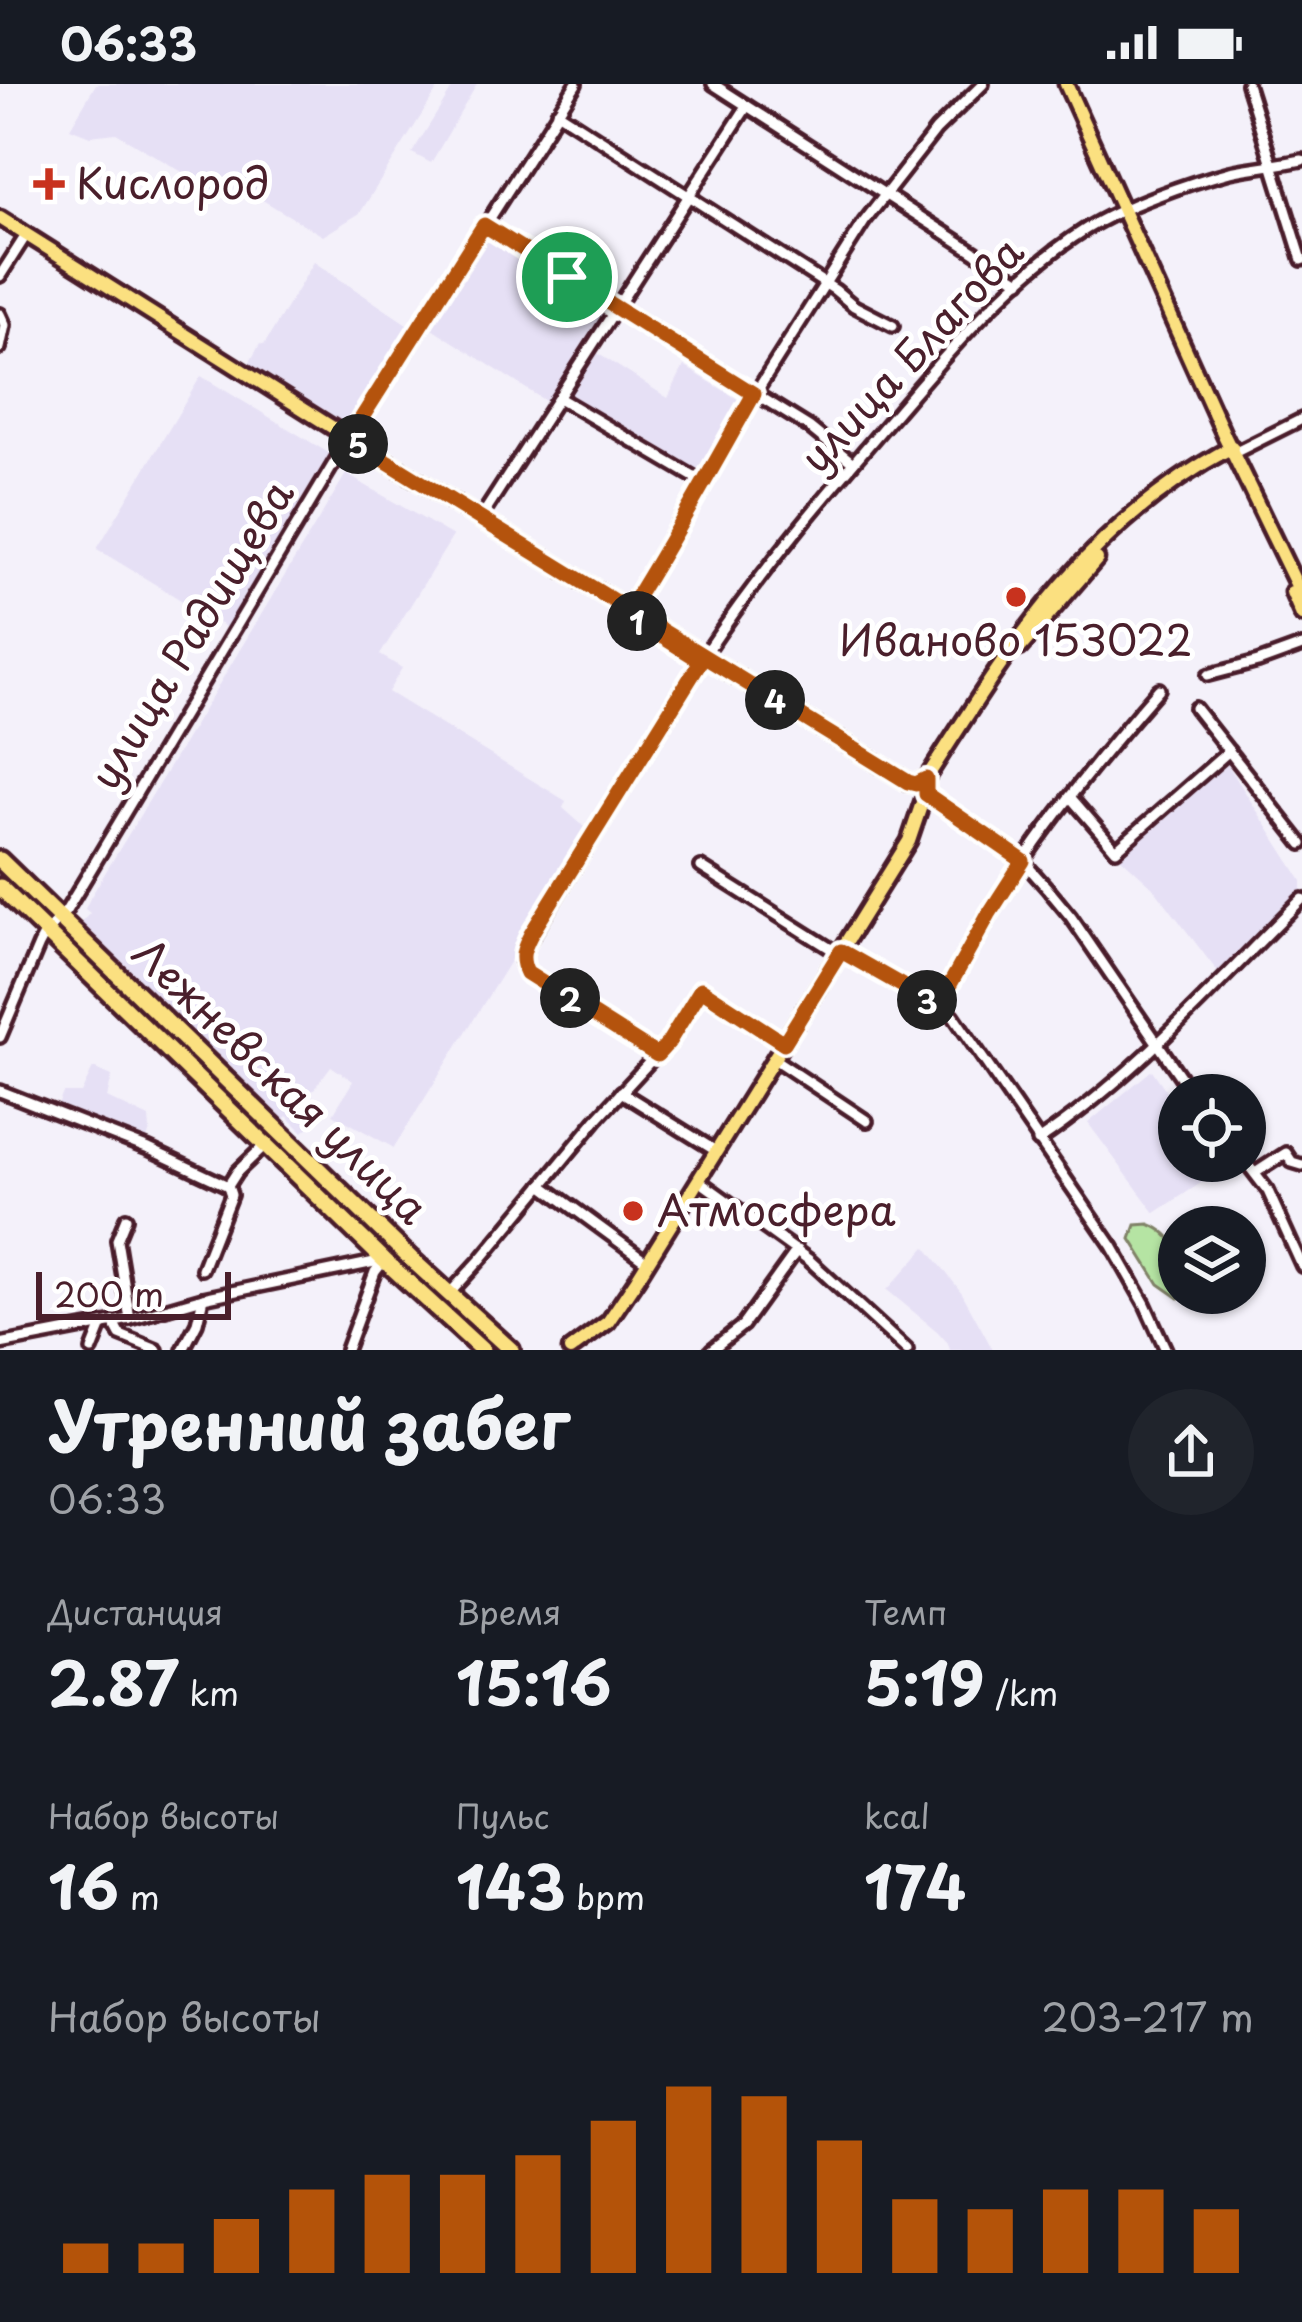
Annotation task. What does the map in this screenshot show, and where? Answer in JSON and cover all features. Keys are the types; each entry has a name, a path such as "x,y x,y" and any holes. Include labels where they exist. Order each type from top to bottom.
{"highway":[{"name":"Лежневская улица","path":"0,860 511,1350"},
{"name":"Лежневская улица","path":"0,887 479,1349"}],"main road":[{"path":"1066,84 1302,596"},
{"path":"0,222 703,659 922,786"},
{"path":"1232,448 1302,615"},
{"path":"570,1350 608,1322 647,1262 909,841 922,786 1006,654 1063,582 1144,504 1232,448"}],"street":[{"name":"улица Радищева","path":"0,1036 46,932 60,917 348,440 576,84"},
{"path":"713,84 1020,281"},
{"path":"627,612 754,394 884,194 936,130 983,84"},
{"path":"1247,84 1302,260"},
{"path":"479,521 747,106"},
{"path":"557,112 893,326"},
{"name":"улица Благова","path":"657,1055 527,973 522,953 703,659 766,568 943,359 1020,281 1086,229 1124,210 1227,173 1302,160"},
{"path":"484,225 809,427 853,463"},
{"path":"0,276 25,238"},
{"path":"0,314 5,325 0,348"},
{"path":"559,398 704,483"},
{"path":"1232,448 1302,419"},
{"path":"1208,675 1302,646"},
{"path":"938,1006 1023,861 1160,689"},
{"path":"1195,708 1302,844"},
{"path":"1071,798 1116,850 1229,751"},
{"path":"922,786 1023,861 1071,917 1177,1074"},
{"path":"700,867 953,1015 1112,1246 1166,1350"},
{"path":"1039,1141 1102,1094 1302,898"},
{"path":"448,1294 668,1043 701,989 784,1043"},
{"path":"774,1059 867,1121"},
{"path":"0,1091 149,1149 228,1186 231,1195 202,1269"},
{"path":"621,1092 716,1151"},
{"path":"228,1186 266,1144"},
{"path":"1266,1166 1286,1153 1302,1165"},
{"path":"698,1180 797,1250 907,1350"},
{"path":"1261,1182 1302,1266"},
{"path":"542,1185 647,1262"},
{"path":"126,1218 117,1240 130,1319"},
{"path":"346,1350 375,1271 398,1246"},
{"path":"711,1350 743,1324 797,1250"},
{"path":"5,1346 384,1260"},
{"path":"183,1350 197,1323 202,1298"},
{"path":"92,1350 108,1323"},
{"path":"108,1323 120,1335 157,1350"},
{"path":"722,1340 734,1350"}],"shaded area":[{"path":"96,84 441,84 360,213 323,236 222,176 213,190 116,133 90,136 70,128"},
{"path":"455,84 477,84 431,163 412,153"},
{"path":"481,234 609,314 550,404 424,323"},
{"path":"314,262 410,326 344,431 246,369"},
{"path":"597,353 668,398 684,366 744,403 700,476 568,399"},
{"path":"201,376 332,455 227,628 97,549"},
{"path":"346,474 453,536 380,655 402,668 388,692 566,801 563,808 590,832 394,1148 333,1114 353,1081 331,1066 311,1093 323,1114 303,1132 287,1116 281,1122 80,924 90,913 85,909 90,898"},
{"path":"1220,753 1302,881 1302,891 1220,975 1154,888 1120,857"},
{"path":"93,1068 112,1076 107,1098 149,1118 146,1142 56,1110 63,1093 81,1093"},
{"path":"1152,1070 1158,1079 1158,1182 1203,1182 1166,1206 1158,1206 1155,1213 1088,1123"},
{"path":"926,1247 962,1293 993,1350 950,1350 937,1331 887,1290"}],"green space":[{"path":"1136,1225 1158,1228 1158,1282 1131,1239"}],"place":[{"name":"Кислород","path":"49,184"},
{"name":"Иваново 153022","path":"1016,597"},
{"name":"Атмосфера","path":"633,1211"}],"route":[{"path":"567,277 484,225 349,438 587,585 628,610 654,626 714,662 776,700 908,782 926,779 926,794 1023,861 938,1006 841,951 784,1043 701,989 657,1055 527,973 522,964 531,934 701,661 626,614 628,610 663,554 754,394 567,277"}]}
